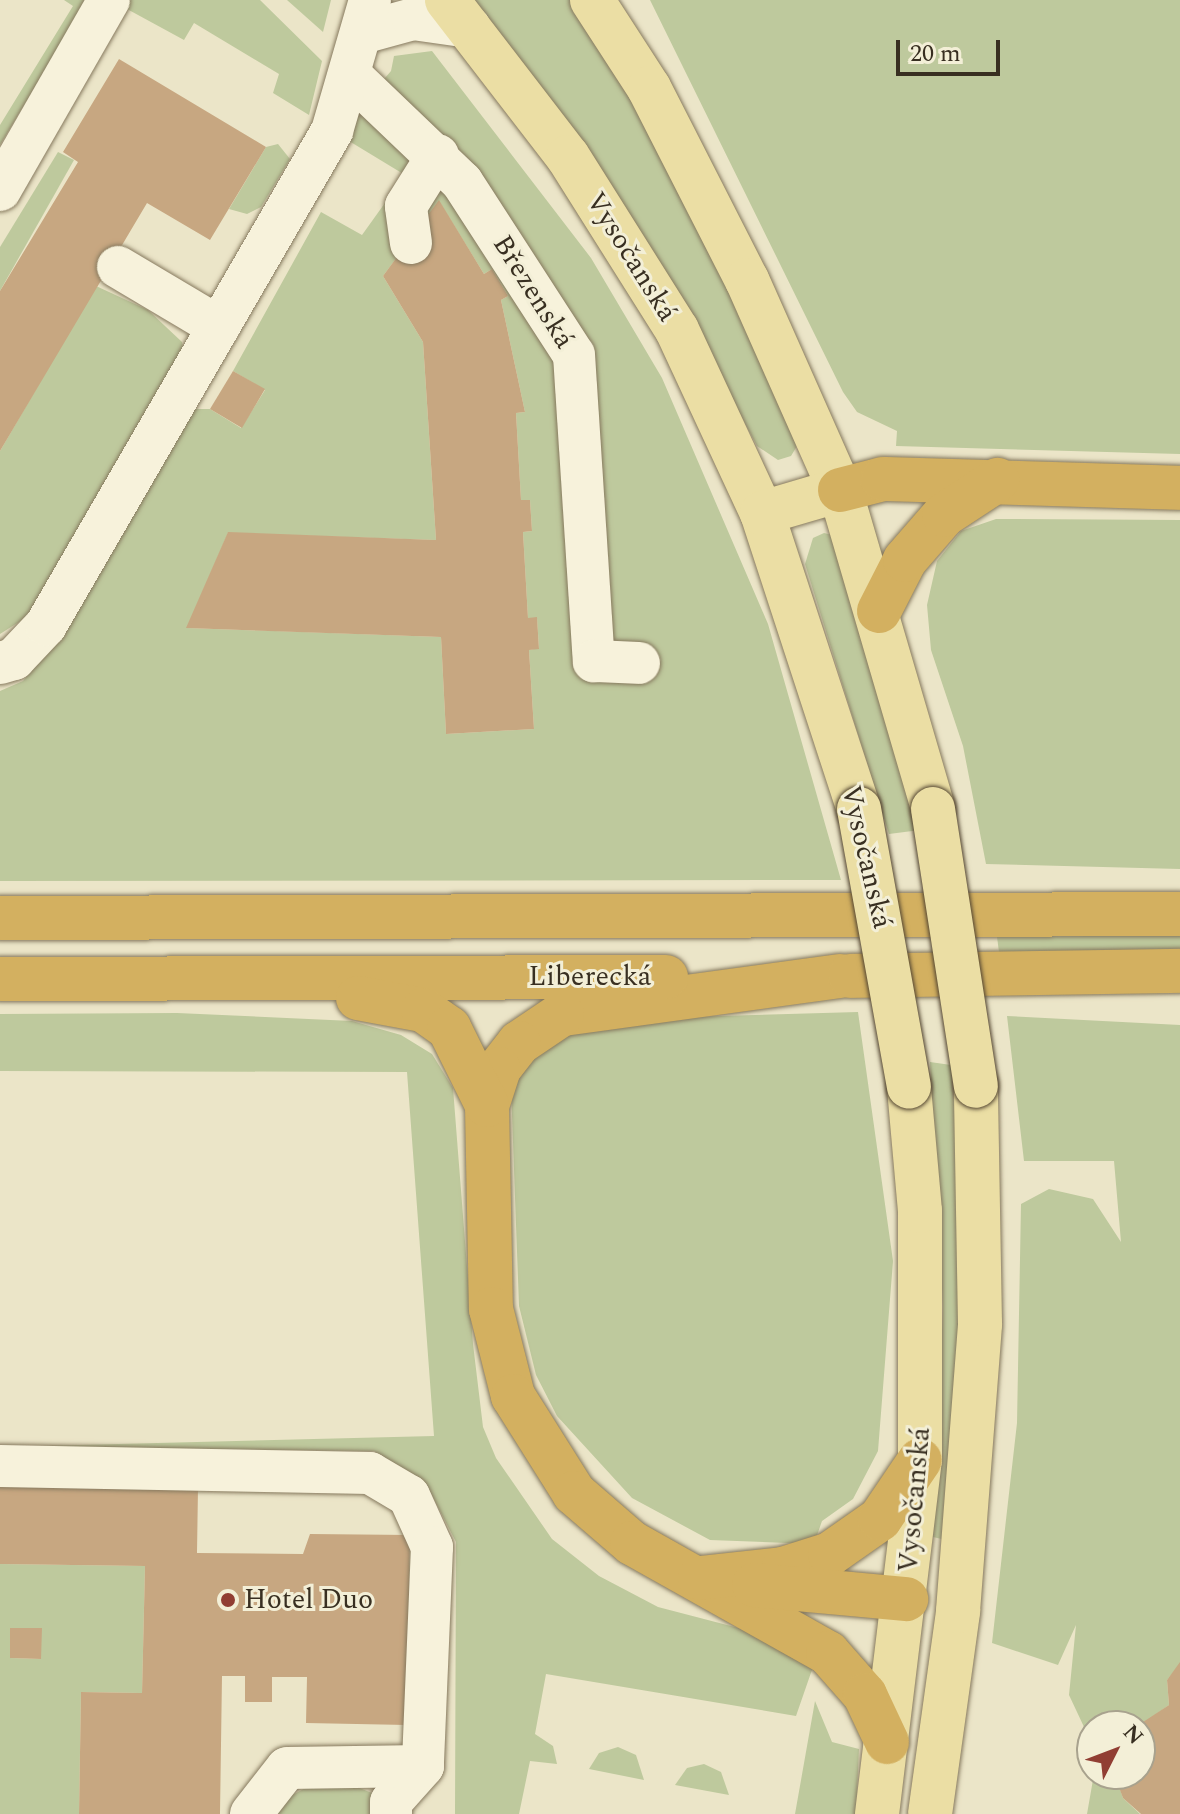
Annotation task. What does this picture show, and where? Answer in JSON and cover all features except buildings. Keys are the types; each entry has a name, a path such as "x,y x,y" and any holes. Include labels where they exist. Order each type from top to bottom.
{"highway":[{"path":"840,490 883,479 997,480 1180,488"},
{"path":"879,611 905,560 944,515 997,480"},
{"path":"0,918 1180,914"},
{"name":"Liberecká","path":"0,979 840,976 1180,971"},
{"path":"840,976 562,1014 519,1043 499,1069 487,1105 491,1309 513,1396 550,1463 601,1520 828,1653 865,1695 887,1742"},
{"path":"145,978 423,1010 464,1045 487,1105"},
{"path":"700,1578 783,1569 830,1554 880,1519 920,1460"},
{"path":"700,1578 906,1599"}],"main road":[{"name":"Vysočanská","path":"592,0 649,88 747,280 840,490 879,611 933,809 976,1086 980,1324 958,1611 930,1814"},
{"name":"Vysočanská","path":"458,14 624,241 677,330 762,513 859,809 909,1087 920,1211 920,1460 906,1599 877,1814"},
{"path":"762,513 840,490"},
{"path":"906,1599 958,1611"}],"street":[{"path":"0,190 109,0"},
{"path":"0,663 14,659 46,625 332,131 366,16 413,19 458,14"},
{"name":"Březenská","path":"350,75 438,155 574,355 583,671 639,663"},
{"path":"411,243 406,206 438,155"},
{"path":"118,267 219,327"},
{"path":"0,1466 370,1473 409,1496 432,1547 423,1766 391,1802 391,1814"},
{"path":"251,1814 287,1768 423,1766"}],"green space":[{"path":"64,0 87,0 0,145 0,125 73,6"},
{"path":"129,0 260,0 322,61 309,115 273,93 279,74 194,23 184,40 127,9"},
{"path":"287,0 331,0 323,32"},
{"path":"470,0 573,0 649,126 719,268 797,446 791,456 778,460 757,446 718,373"},
{"path":"650,0 1180,0 1180,454 896,446 897,431 857,412 843,392"},
{"path":"432,51 591,258 662,378 768,624 841,880 0,881 0,691 23,681 40,660 191,409 210,409 241,428 265,390 233,371 321,212 362,235 405,175 349,141 360,107 391,71 394,56","holes":["439,201 484,274 492,269 508,296 501,300 525,412 516,413 521,500 530,500 532,531 523,532 528,618 537,618 539,648 529,650 534,729 446,734 441,637 187,628 228,533 436,540 423,342 383,276"]},
{"path":"278,144 290,159 261,207 247,214 229,209 266,147"},
{"path":"58,152 74,160 0,291 0,247"},
{"path":"96,286 148,310 182,342 184,353 30,615 0,634 0,451"},
{"path":"996,519 1180,520 1180,869 986,864 963,746 931,650 927,605 937,561 961,531"},
{"path":"824,533 832,535 920,830 889,834 805,564 813,538"},
{"path":"1180,935 1180,950 999,952 997,937"},
{"path":"858,1012 893,1261 878,1451 853,1499 822,1521 814,1544 710,1540 632,1498 557,1416 536,1375 519,1306 511,1087 526,1057 586,1020"},
{"path":"177,1013 352,1021 401,1035 432,1054 453,1088 473,1344 483,1427 496,1458 552,1539 599,1576 658,1607 750,1631 814,1664 796,1716 546,1674 535,1734 553,1746 557,1764 530,1761 519,1814 455,1814 456,1542 426,1484 374,1451 0,1447 434,1436 407,1072 0,1071 0,1014"},
{"path":"1007,1016 1180,1025 1180,1664 1167,1680 1169,1705 1156,1714 1156,1710 1076,1710 1069,1695 1076,1625 1058,1665 992,1643 1017,1423 1021,1204 1049,1189 1093,1199 1121,1242 1114,1161 1024,1161"},
{"path":"930,1062 951,1065 965,1255 946,1540 933,1537 943,1307"},
{"path":"0,1564 145,1566 142,1693 81,1692 79,1814 0,1814","holes":["10,1628 41,1628 41,1659 10,1658"]},
{"path":"815,1701 832,1742 859,1749 856,1814 795,1814"},
{"path":"618,1747 636,1755 644,1780 589,1769 599,1753"},
{"path":"704,1764 721,1772 729,1795 675,1785 687,1768"},
{"path":"347,1783 372,1793 371,1814 276,1814 283,1800 313,1784"},
{"path":"1091,1790 1120,1790 1123,1798 1140,1814 1087,1814"}],"place":[{"name":"Hotel Duo","path":"228,1600"}]}
